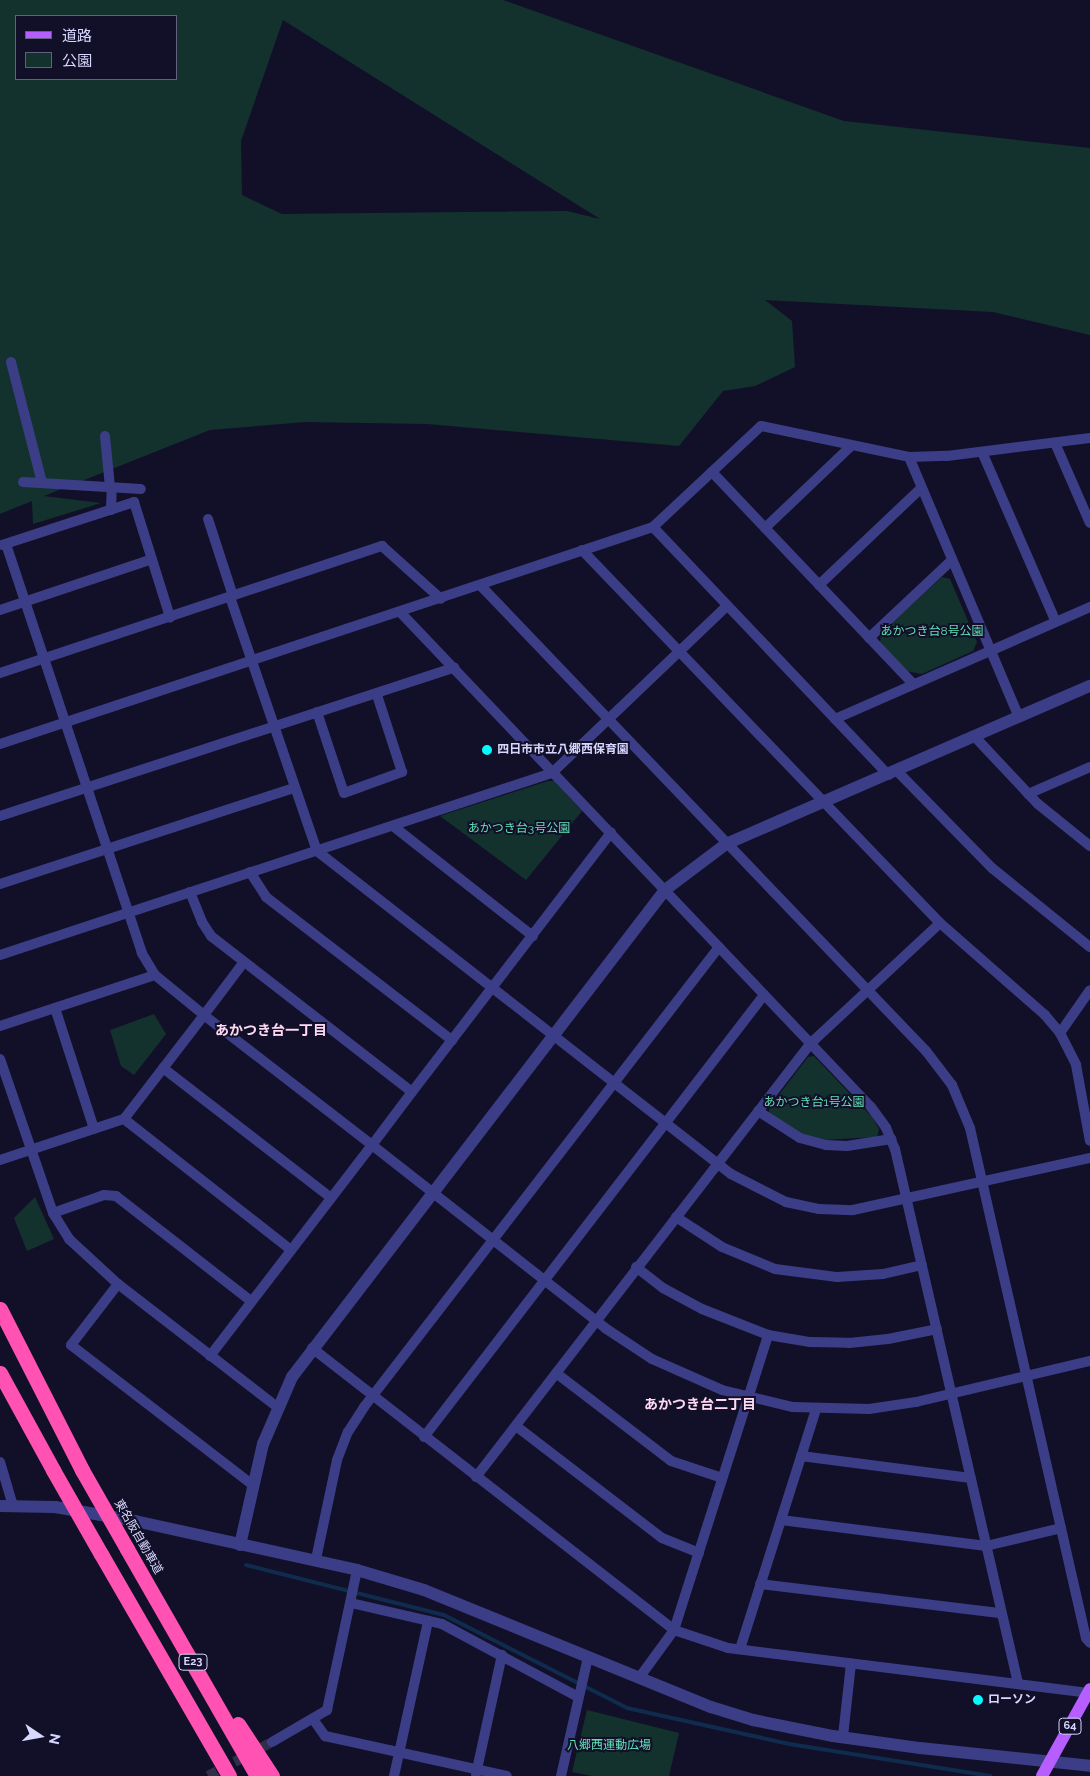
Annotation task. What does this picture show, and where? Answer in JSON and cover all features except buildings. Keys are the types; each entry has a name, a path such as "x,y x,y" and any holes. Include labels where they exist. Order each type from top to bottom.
{"highway":[{"name":"東名阪自動車道","path":"0,1309 82,1470 257,1776"},
{"name":"E23","path":"0,1373 53,1470 229,1776"},
{"path":"180,1639 272,1776"},
{"path":"155,1648 218,1776"}],"main road":[{"name":"64","path":"1042,1776 1089,1691"}],"street":[{"path":"11,362 42,483"},
{"path":"0,744 441,600 653,527 761,426 909,457 982,452 1090,438"},
{"path":"105,436 111,487 110,510"},
{"path":"1056,443 1090,523"},
{"path":"765,528 851,446"},
{"path":"982,452 1056,622"},
{"path":"909,457 920,489 1020,717"},
{"path":"712,472 913,684"},
{"path":"23,482 141,489"},
{"path":"819,586 920,489"},
{"path":"170,617 134,502 3,545 25,601 142,953 155,975 204,1015 596,1320 635,1349 681,1374 749,1398 816,1409 875,1408 952,1393 1090,1361"},
{"path":"208,519 252,662 317,850 717,1163 762,1192 808,1208 862,1210 1090,1158"},
{"path":"653,527 835,718 992,868 1090,947"},
{"path":"0,673 382,546 441,600"},
{"path":"582,550 940,922 1045,1015 1060,1032 1079,1074 1090,1141"},
{"path":"0,610 152,559"},
{"path":"869,638 952,560"},
{"path":"480,585 936,1062 952,1085 970,1128 1086,1638 1090,1643"},
{"path":"0,955 552,772 727,606"},
{"path":"835,718 1090,607"},
{"path":"401,613 871,1107 891,1139 908,1200 1018,1683"},
{"path":"0,816 454,668"},
{"path":"240,1545 253,1485 277,1407 312,1348 665,890 726,844 975,738 1090,686"},
{"path":"317,712 344,793 402,772 377,694"},
{"path":"975,738 1028,794 1090,846"},
{"path":"1028,794 1090,767"},
{"path":"0,884 294,788"},
{"path":"393,826 533,936"},
{"path":"210,1356 612,833"},
{"path":"250,872 266,897 452,1040"},
{"path":"190,892 205,929 244,962 412,1092"},
{"path":"476,1477 636,1267 811,1043 940,922"},
{"path":"316,1559 337,1460 348,1432 372,1396 719,947"},
{"path":"0,1160 124,1119 244,962"},
{"path":"0,1026 155,975"},
{"path":"1060,1032 1090,990"},
{"path":"424,1437 764,994"},
{"path":"55,1008 94,1129"},
{"path":"0,1059 53,1213 82,1254 277,1407"},
{"path":"163,1068 331,1198"},
{"path":"758,1111 800,1138 826,1145 860,1145 891,1139"},
{"path":"124,1119 291,1250"},
{"path":"53,1213 104,1195 116,1196 251,1302"},
{"path":"676,1216 722,1248 775,1269 836,1277 883,1274 922,1265"},
{"path":"636,1267 663,1288 702,1310 768,1334 810,1342 858,1343 937,1328"},
{"path":"118,1284 71,1344 253,1485"},
{"path":"639,1678 674,1630 768,1334"},
{"path":"312,1348 674,1630 740,1649 1089,1691"},
{"path":"556,1373 676,1464 722,1478"},
{"path":"740,1649 816,1409"},
{"path":"516,1426 662,1538 699,1553"},
{"path":"801,1456 971,1478"},
{"path":"0,1462 14,1506"},
{"path":"0,1506 55,1507 91,1513 240,1545 316,1559 357,1570 424,1590 639,1678 753,1720 843,1736 1049,1764 1090,1766"},
{"path":"781,1520 986,1546 1061,1528"},
{"path":"272,1742 313,1720 327,1710 357,1570"},
{"path":"760,1584 1001,1613"},
{"path":"351,1600 442,1624 502,1656 579,1693"},
{"path":"394,1776 428,1621"},
{"path":"476,1773 502,1656"},
{"path":"561,1776 588,1657"},
{"path":"843,1736 851,1663"},
{"path":"313,1720 325,1736 399,1752 476,1773 507,1776"}],"green space":[{"path":"0,0 503,0 844,121 1090,148 1090,335 993,312 765,300 792,321 795,367 755,386 723,391 679,446 427,424 305,422 210,430 44,496 101,503 33,524 32,501 0,514","holes":["283,20 600,219 567,211 282,214 242,195 241,141"]},
{"name":"あかつき台8号公園","path":"942,577 950,579 977,642 973,651 922,674 906,671 880,644 881,633"},
{"name":"あかつき台3号公園","path":"548,781 554,781 582,811 526,880 440,816"},
{"path":"154,1014 166,1034 134,1075 121,1066 110,1030"},
{"name":"あかつき台1号公園","path":"814,1056 872,1117 879,1129 877,1137 823,1140 808,1137 769,1114 769,1108 808,1057"},
{"path":"35,1197 54,1239 27,1251 14,1218"},
{"name":"八郷西運動広場","path":"587,1710 679,1733 669,1776 592,1776 572,1772"}],"waterway":[{"path":"246,1565 444,1615 627,1708 789,1744 990,1776"}],"tunnel":[{"path":"208,1776 272,1742"}],"place":[{"name":"四日市市立八郷西保育園","path":"487,750"},
{"name":"ローソン","path":"978,1700"}],"district":[{"name":"あかつき台一丁目","path":"271,1030"},
{"name":"あかつき台二丁目","path":"700,1404"}]}
